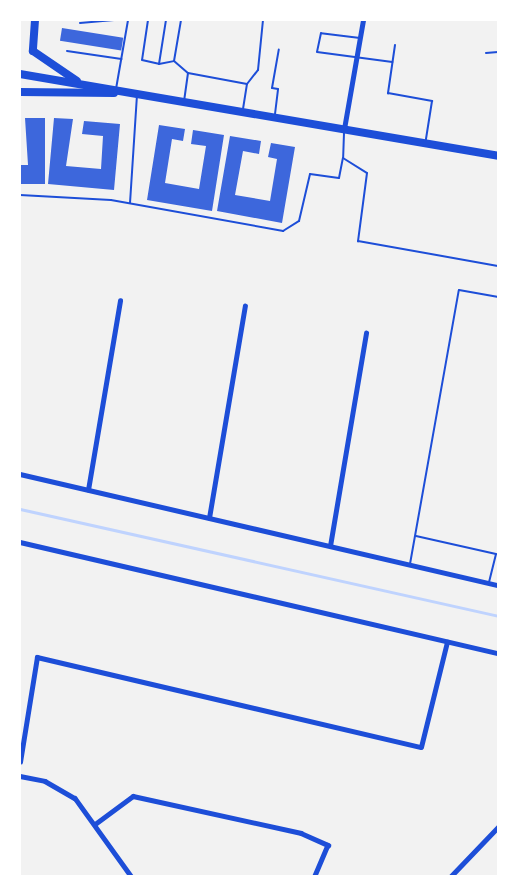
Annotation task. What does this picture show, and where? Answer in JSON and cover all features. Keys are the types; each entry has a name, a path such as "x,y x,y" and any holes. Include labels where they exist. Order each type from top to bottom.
{"main road":[{"path":"35,20 33,51 84,84"},
{"path":"20,74 498,156"},
{"path":"20,92 137,93"}],"street":[{"path":"344,129 363,20"},
{"path":"88,490 120,301"},
{"path":"209,518 245,306"},
{"path":"330,546 366,333"},
{"path":"20,474 498,585"},
{"path":"20,542 498,653"},
{"path":"20,762 37,657 421,747 447,642"},
{"path":"20,776 66,792 95,824 131,876"},
{"path":"95,824 133,796 302,833 328,845 315,876"},
{"path":"451,876 498,827"}],"lane":[{"path":"80,23 117,20"},
{"path":"116,89 128,20"},
{"path":"148,20 142,60 159,64 174,61"},
{"path":"159,64 166,20"},
{"path":"174,61 181,20"},
{"path":"242,112 247,84 258,70 263,20"},
{"path":"360,39 321,33 317,52 392,62"},
{"path":"395,45 388,93 432,101 425,143"},
{"path":"275,117 279,89 272,88 279,50"},
{"path":"67,51 121,59"},
{"path":"486,53 498,52"},
{"path":"174,61 188,73 247,84"},
{"path":"184,101 188,73"},
{"path":"130,203 137,93"},
{"path":"20,195 130,203 283,231 299,221 310,174 339,178 343,158 344,129"},
{"path":"343,158 367,173 358,241 498,266"},
{"path":"410,564 459,290 498,297"},
{"path":"415,536 497,555 489,582"}],"building":[{"path":"62,28 123,38 121,51 60,41"},
{"path":"25,118 45,118 45,184 20,184 20,165 28,165"},
{"path":"54,118 73,119 66,166 101,169 103,136 82,134 84,121 120,124 114,190 48,184"},
{"path":"159,125 185,129 183,141 172,139 165,183 199,189 206,146 191,144 193,130 224,135 212,211 147,200"},
{"path":"230,136 261,141 259,154 243,151 235,195 270,201 277,159 268,157 271,143 295,147 282,223 217,211"}],"waterway":[{"path":"20,509 498,616"}]}
